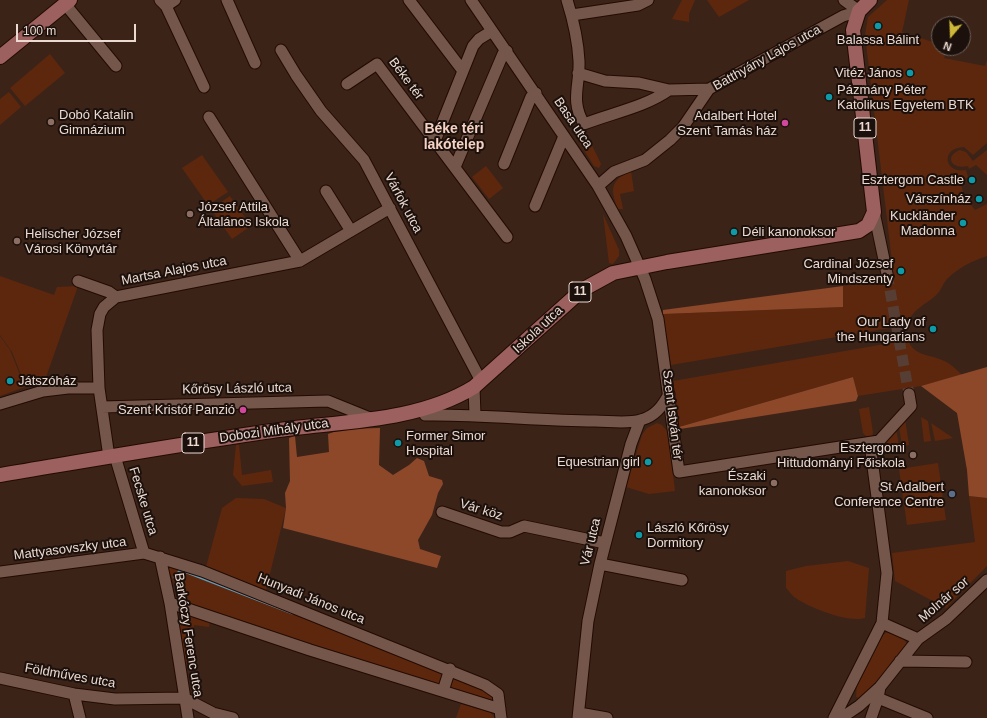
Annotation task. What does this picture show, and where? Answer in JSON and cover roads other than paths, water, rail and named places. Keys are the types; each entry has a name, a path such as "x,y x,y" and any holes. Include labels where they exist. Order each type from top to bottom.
{"main road":[{"name":"Batthyány Lajos utca","path":"859,11 870,0"},
{"path":"0,56 67,2"},
{"name":"11","path":"634,268 860,231 868,225 874,212 853,30 859,11"},
{"name":"Iskola utca","path":"477,384 582,290 613,273 634,268"},
{"name":"Dobozi Mihály utca","path":"0,475 265,432 417,412 456,398 477,384"}],"street":[{"path":"227,0 255,63"},
{"path":"409,0 463,70"},
{"name":"Basa utca","path":"471,0 536,93 598,186 626,236 634,268"},
{"path":"567,0 572,15 579,61 575,93 577,112 584,124 656,98 669,90"},
{"path":"572,15 624,4 638,5 648,0"},
{"path":"844,0 859,11"},
{"path":"67,2 116,66"},
{"path":"167,2 204,87"},
{"name":"Batthyány Lajos utca","path":"598,186 614,172 645,160 670,140 683,127 709,89 843,16 859,11"},
{"path":"435,141 473,46 492,31"},
{"name":"Várfok utca","path":"281,50 296,76 321,111 364,160 390,208 477,384"},
{"path":"455,167 503,54 507,51"},
{"name":"Béke tér","path":"347,84 378,64 507,237"},
{"path":"578,73 605,81 639,83 669,90 709,89"},
{"path":"504,164 532,97 536,93"},
{"path":"209,117 300,261"},
{"path":"535,206 564,136"},
{"path":"326,191 351,231"},
{"name":"Martsa Alajos utca","path":"112,456 99,388 97,330 98,320 104,307 116,297 300,261 390,208"},
{"path":"874,212 887,274"},
{"name":"Szent István tér","path":"634,268 651,292 658,319 679,472 870,444 880,441 911,406 909,394"},
{"path":"78,281 109,292 116,297"},
{"path":"475,415 477,384"},
{"path":"0,404 43,391 68,388 99,388"},
{"path":"425,415 475,415 551,421 640,420 656,413 661,408 669,394"},
{"name":"Kőrösy László utca","path":"102,406 328,401 370,418"},
{"path":"656,413 664,414 672,420"},
{"name":"Vár utca","path":"578,716 588,621 600,564 630,444 640,420"},
{"path":"834,718 882,623 887,573 870,444"},
{"name":"Fecske utca","path":"112,456 144,554"},
{"name":"Vár köz","path":"442,512 501,532 510,532 524,526 605,543"},
{"name":"Mattyasovszky utca","path":"0,572 144,554 160,557"},
{"name":"Barkóczy Ferenc utca","path":"160,557 170,603 188,718"},
{"name":"Hunyadi János utca","path":"160,557 202,571 450,669 493,689 498,694 500,713 443,691 310,650 170,603"},
{"path":"600,564 682,580"},
{"name":"Molnár sor","path":"842,718 859,706 880,686 918,639 946,619 987,580"},
{"path":"882,623 918,639"},
{"path":"900,661 966,662"},
{"path":"443,691 450,669"},
{"name":"Földműves utca","path":"0,678 74,694 114,699 184,698"},
{"path":"871,718 878,698 880,686"},
{"path":"74,694 80,718"},
{"path":"184,698 208,716 232,718"},
{"path":"878,698 927,718"},
{"path":"578,716 607,718"}],"waterway":[{"path":"174,577 181,570 292,613"}],"tunnel":[{"path":"887,274 909,394"}],"place":[{"name":"Balassa Bálint","path":"878,26"},
{"name":"Vitéz János","path":"910,73"},
{"name":"Pázmány Péter Katolikus Egyetem BTK","path":"829,97"},
{"name":"Dobó Katalin Gimnázium","path":"51,122"},
{"name":"Adalbert Hotel Szent Tamás ház","path":"785,123"},
{"name":"Esztergom Castle","path":"972,180"},
{"name":"Várszínház","path":"979,199"},
{"name":"József Attila Általános Iskola","path":"190,214"},
{"name":"Kuckländer Madonna","path":"963,223"},
{"name":"Déli kanonoksor","path":"734,232"},
{"name":"Helischer József Városi Könyvtár","path":"17,241"},
{"name":"Cardinal József Mindszenty","path":"901,271"},
{"name":"Our Lady of the Hungarians","path":"933,329"},
{"name":"Játszóház","path":"10,381"},
{"name":"Szent Kristóf Panzió","path":"243,410"},
{"name":"Former Simor Hospital","path":"398,443"},
{"name":"Esztergomi Hittudományi Főiskola","path":"913,455"},
{"name":"Equestrian girl","path":"648,462"},
{"name":"Északi kanonoksor","path":"774,483"},
{"name":"St Adalbert Conference Centre","path":"952,494"},
{"name":"László Kőrösy Dormitory","path":"639,535"}],"district":[{"name":"Béke téri lakótelep","path":"454,138"}]}
